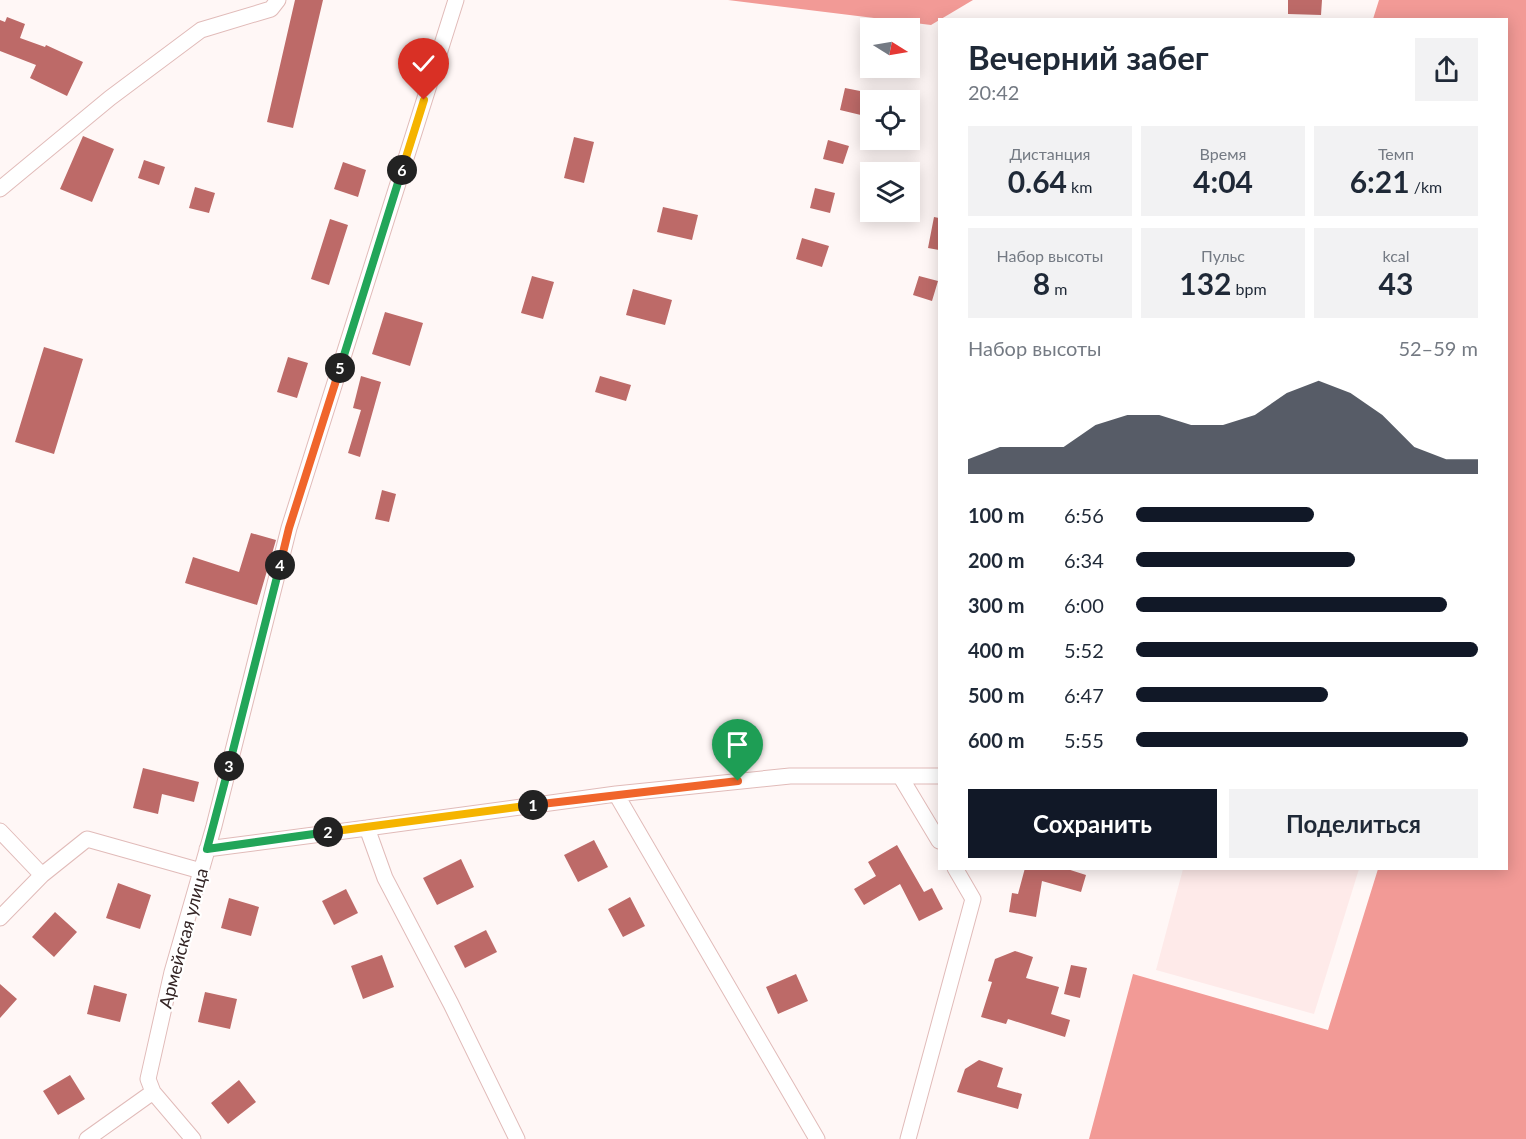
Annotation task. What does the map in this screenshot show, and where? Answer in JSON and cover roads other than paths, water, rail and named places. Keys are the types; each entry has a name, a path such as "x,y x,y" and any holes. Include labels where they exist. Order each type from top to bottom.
{"street":[{"path":"0,189 110,98 201,30 272,9 278,0"},
{"name":"Армейская улица","path":"153,1092 148,1079 172,972 207,849 289,528 456,0"},
{"path":"207,849 616,794 790,776 938,776"},
{"path":"900,776 938,839"},
{"path":"616,794 817,1139"},
{"path":"367,828 385,878 518,1139"},
{"path":"0,831 42,874"},
{"path":"0,918 42,874 87,839 201,871"},
{"path":"908,1139 973,899 956,870"},
{"path":"87,1139 153,1092 193,1139"}]}
